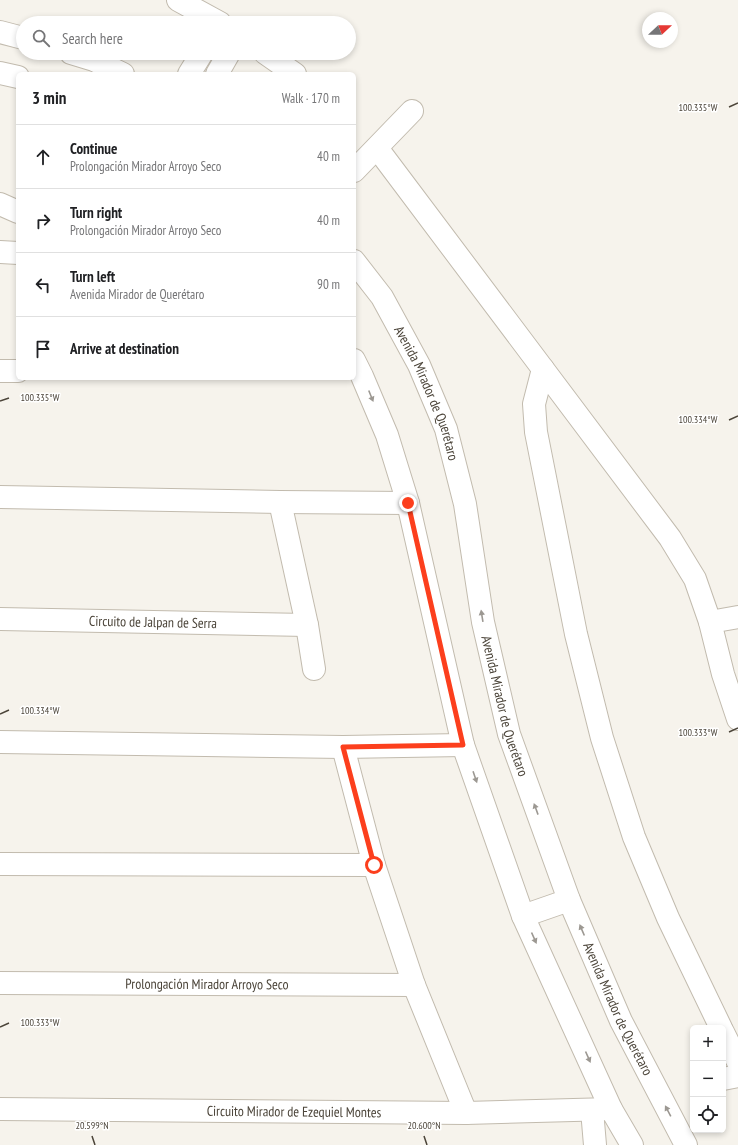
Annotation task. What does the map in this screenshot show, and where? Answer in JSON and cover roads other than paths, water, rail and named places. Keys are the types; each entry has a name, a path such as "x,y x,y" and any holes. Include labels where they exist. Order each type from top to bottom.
{"street":[{"path":"190,3 210,16"},
{"path":"0,32 16,36"},
{"path":"94,60 119,72"},
{"path":"190,72 198,60"},
{"path":"218,72 225,60"},
{"path":"276,60 292,72"},
{"path":"0,73 16,77"},
{"path":"356,169 412,111"},
{"path":"377,148 670,538 695,579 710,622 723,674 738,719"},
{"path":"0,204 16,211"},
{"path":"0,252 16,253"},
{"name":"Avenida Mirador de Querétaro","path":"356,264 382,297 420,366 446,429 465,504 483,622 509,734 569,900 621,1021 686,1145"},
{"path":"543,369 534,404 536,432 576,634 602,738 634,837 668,918 720,1025"},
{"path":"357,370 387,435 408,503 463,745 523,916 602,1110 632,1145"},
{"path":"0,371 16,371"},
{"path":"0,497 408,503"},
{"path":"280,502 307,625 314,669"},
{"path":"710,622 738,617"},
{"name":"Circuito de Jalpan de Serra","path":"0,619 307,625"},
{"path":"0,742 343,747 463,745"},
{"path":"343,747 374,865 414,985 466,1113"},
{"path":"0,864 374,865"},
{"path":"523,916 569,900"},
{"name":"Prolongación Mirador Arroyo Seco","path":"0,983 414,985"},
{"path":"726,1038 738,1062"},
{"path":"726,1078 738,1076"},
{"name":"Circuito Mirador de Ezequiel Montes","path":"0,1109 466,1113 602,1110"},
{"path":"595,1145 602,1110"}]}
